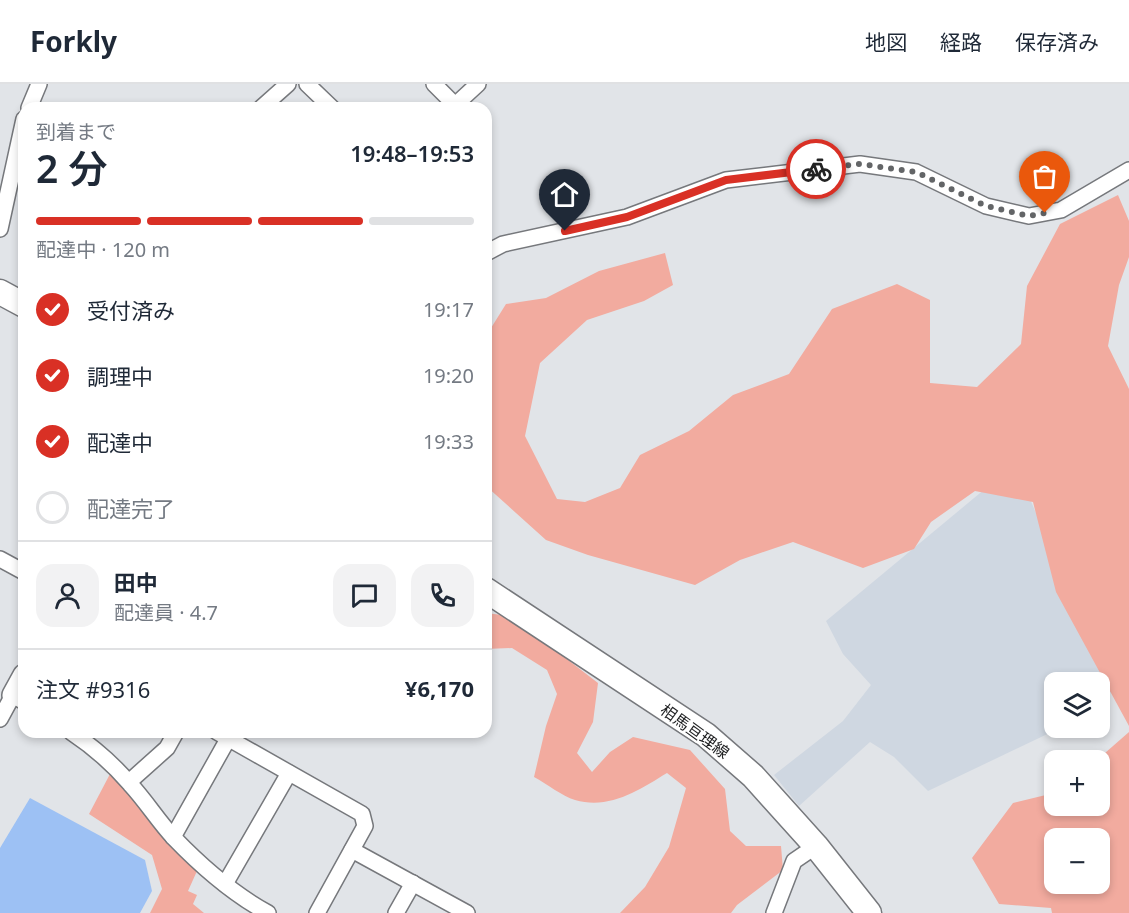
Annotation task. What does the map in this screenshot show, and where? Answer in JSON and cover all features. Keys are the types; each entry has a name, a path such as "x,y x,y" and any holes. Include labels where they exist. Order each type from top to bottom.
{"main road":[{"path":"0,292 18,302"},
{"name":"相馬亘理線","path":"492,594 706,735 753,776 816,846 869,913"}],"street":[{"path":"31,102 39,84"},
{"path":"268,102 288,84"},
{"path":"307,84 326,102"},
{"path":"434,84 450,102"},
{"path":"459,102 478,84"},
{"path":"0,229 5,178 18,138"},
{"path":"492,250 503,244 627,217 726,180 860,164 916,172 986,206 1029,216 1061,210 1129,170"},
{"path":"0,559 18,569"},
{"path":"0,719 18,700"},
{"path":"89,738 129,782 173,837 225,885 246,908 268,913"},
{"path":"129,782 166,748 172,738"},
{"path":"173,837 221,738"},
{"path":"227,738 362,814 365,826 316,913"},
{"path":"225,885 289,773"},
{"path":"774,913 794,861 816,846"},
{"path":"352,850 467,913"},
{"path":"396,913 413,883"}],"shaded area":[{"path":"1118,195 1129,221 1129,257 1119,285 1108,346 1129,389 1129,726 1110,691 1110,672 1100,672 1056,592 1033,502 975,491 931,522 914,549 863,568 793,542 740,560 695,585 588,555 546,540 492,491 492,326 506,304 546,298 599,271 665,253 673,285 644,301 587,320 540,363 525,436 557,499 585,502 620,488 640,455 689,431 733,395 789,374 832,309 897,284 930,300 930,383 977,387 1021,344 1027,286 1060,224"},
{"path":"1015,464 1104,672 1044,672 1044,736 928,791 894,757 870,742 799,806 774,775 843,721 871,685 843,654 826,621"},
{"path":"492,614 502,615 546,643 598,683 593,722 577,753 592,772 610,752 633,737 690,750 725,789 730,831 746,846 781,846 783,870 737,905 731,913 620,913 645,887 669,847 686,788 667,773 624,797 588,802 570,798 534,777 546,726 557,694 547,670 512,648 492,649"},
{"path":"1129,732 1129,913 1052,913 1051,908 999,904 972,858 1013,803 1044,795 1044,816 1110,816 1108,750"},
{"path":"110,774 138,803 156,829 197,871 188,891 197,895 193,904 204,913 150,913 162,889 152,855 89,814"}],"water":[{"path":"30,798 145,860 152,891 140,913 0,913 0,848"}],"way so far":[{"path":"816,169 860,164 916,172 986,206 1029,216 1045,213"}],"route":[{"path":"565,231 627,217 726,180 816,169"}]}
